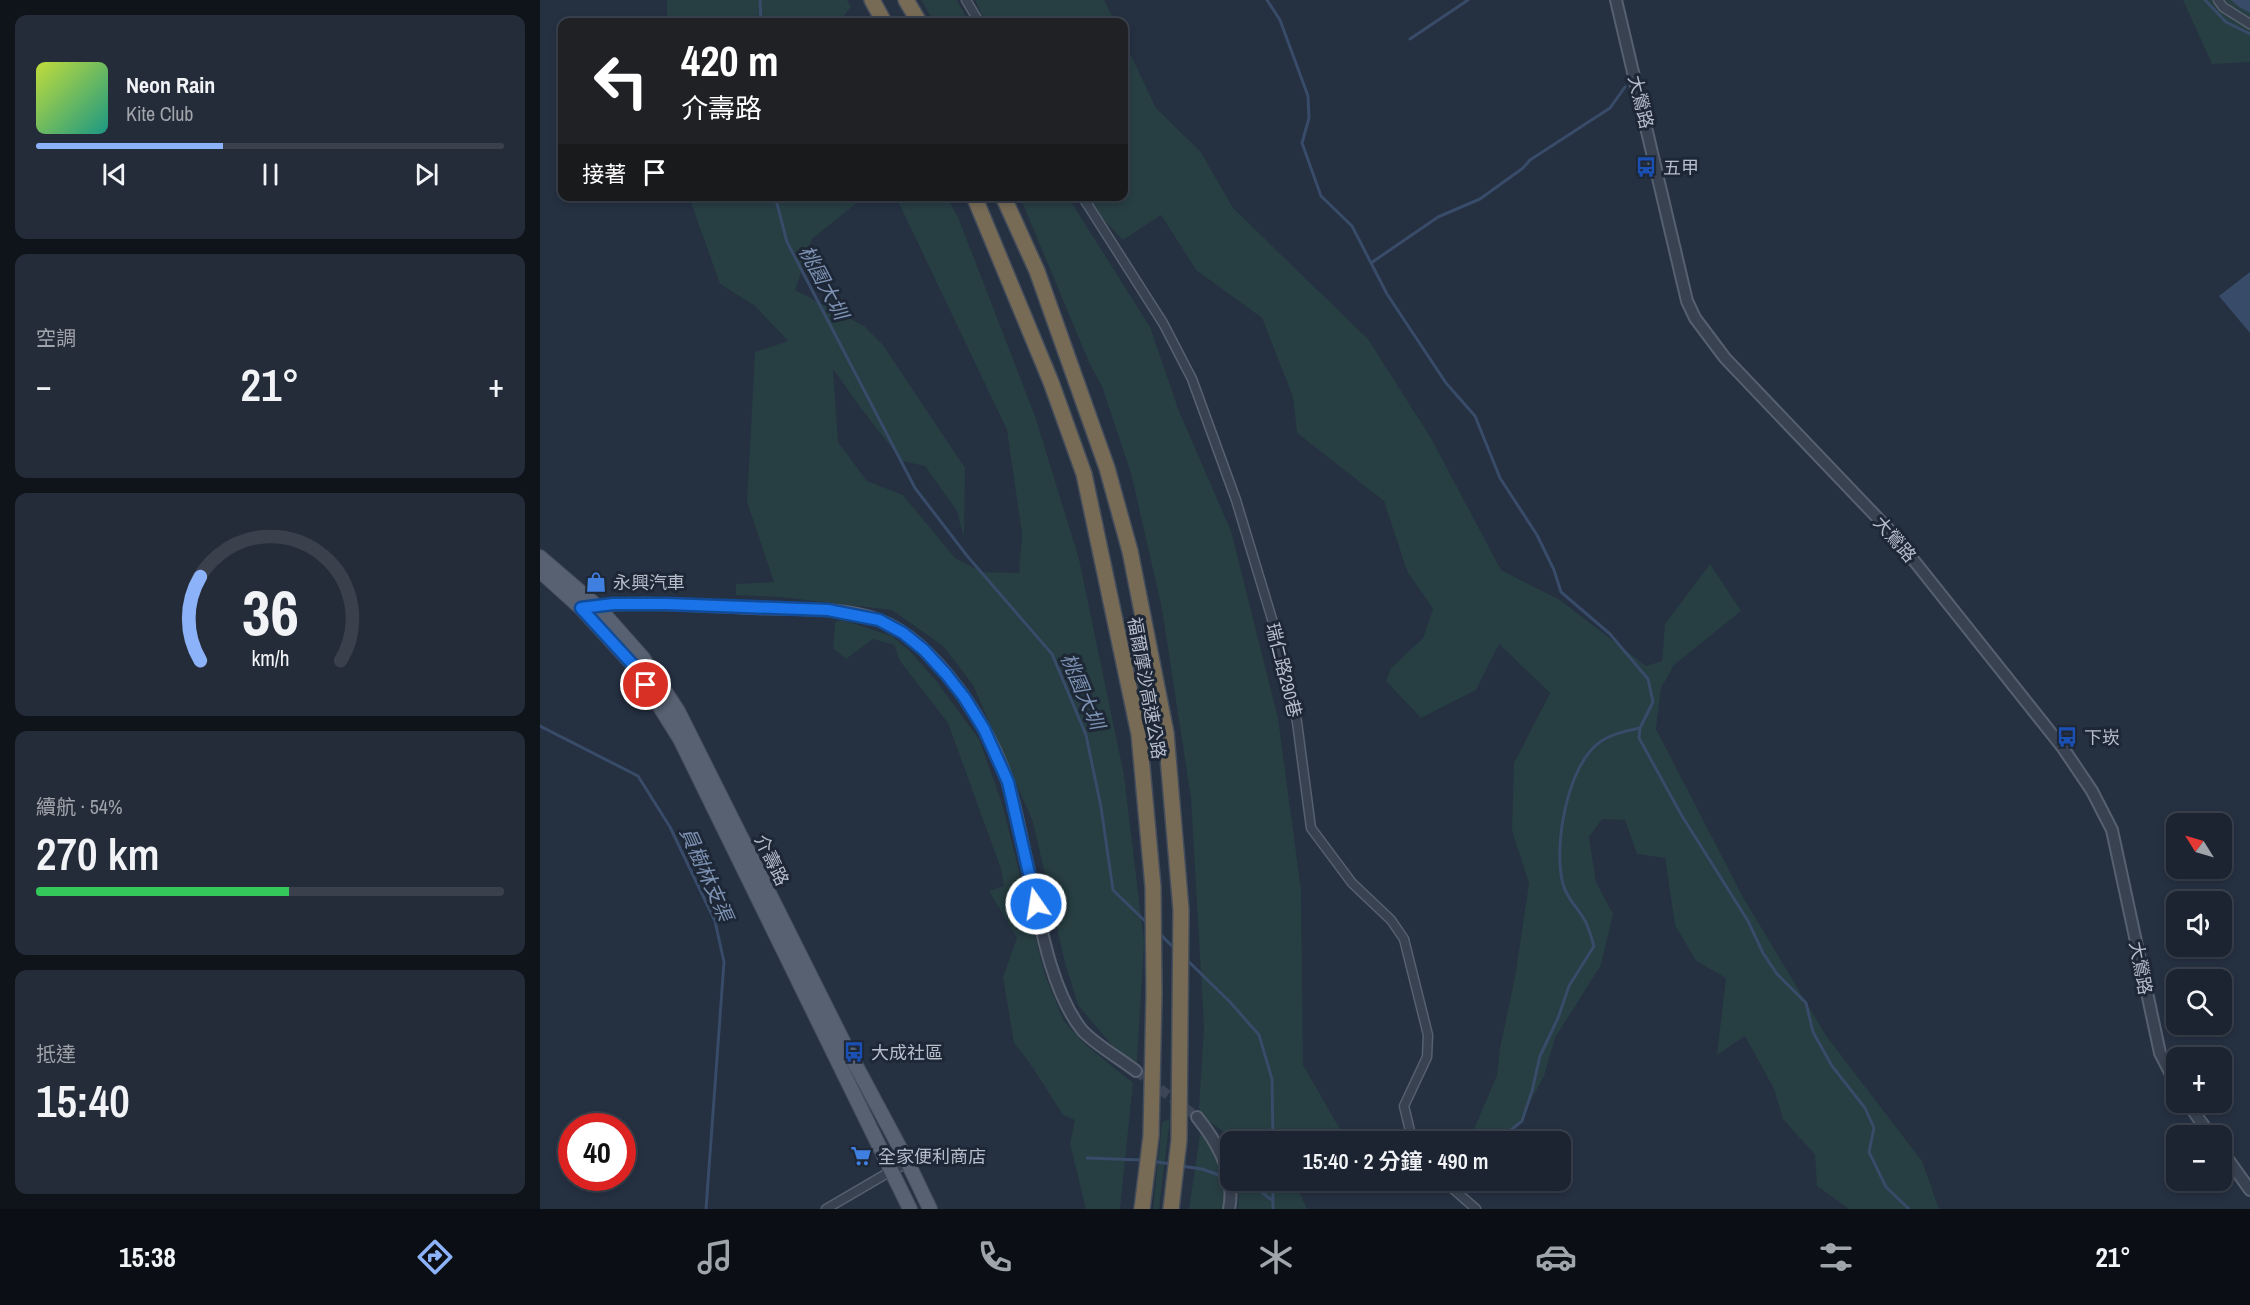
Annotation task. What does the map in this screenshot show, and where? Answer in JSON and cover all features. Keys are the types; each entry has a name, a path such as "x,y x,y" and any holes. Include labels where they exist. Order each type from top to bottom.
{"highway":[{"path":"872,0 882,18"},
{"path":"906,0 917,18"},
{"name":"福爾摩沙高速公路","path":"976,201 1051,381 1084,474 1139,734 1154,887 1151,1136 1142,1209"},
{"name":"福爾摩沙高速公路","path":"1005,201 1037,271 1107,468 1130,551 1166,733 1181,910 1179,1140 1171,1209"}],"main road":[{"name":"介壽路","path":"540,557 597,606 643,658 678,711 930,1209"},
{"name":"介壽路","path":"540,571 581,608 635,667 680,739 910,1209"}],"street":[{"path":"966,0 976,18"},
{"name":"大鶯路","path":"1616,0 1687,301 1695,318 1725,358 1892,533 2056,740 2092,791 2112,831 2160,1053 2166,1065"},
{"path":"2218,0 2223,7 2250,24"},
{"name":"瑞仁路290巷","path":"1085,201 1168,332 1192,379 1236,500 1275,629 1297,722 1311,828 1352,883 1391,920 1404,939 1428,1035 1427,1058 1404,1106 1410,1131"},
{"path":"581,608 666,604 828,610 879,620 903,633 924,650 964,697 984,729 1008,782 1044,940 1062,997 1083,1031 1136,1071"},
{"path":"1197,1117 1214,1138 1228,1174 1232,1194 1229,1209"},
{"path":"826,1209 908,1163"},
{"path":"2232,1165 2250,1190"},
{"path":"1456,1191 1476,1209"}],"green space":[{"path":"667,0 847,0 851,7 842,18 667,18"},
{"path":"921,0 957,0 967,18 932,18"},
{"path":"975,0 1104,0 1113,18 983,18"},
{"path":"2183,0 2250,0 2250,62 2212,64"},
{"path":"1128,49 1156,108 1201,152 1233,208 1368,339 1431,438 1501,570 1560,600 1646,666 1662,661 1665,624 1710,564 1741,611 1674,665 1661,688 1656,729 1744,899 1827,1037 1922,1161 1939,1209 1849,1209 1817,1186 1815,1155 1783,1119 1774,1089 1745,1036 1717,1055 1726,978 1696,961 1675,925 1665,858 1637,854 1625,820 1602,819 1589,837 1596,882 1613,914 1601,965 1555,1038 1544,1076 1515,1131 1473,1131 1497,1075 1529,883 1512,831 1514,763 1550,693 1499,644 1476,690 1421,718 1386,681 1391,668 1423,638 1433,609 1407,571 1384,501 1297,433 1293,397 1262,318 1196,270 1161,215 1123,240 1099,215 1091,201 1128,201"},
{"path":"690,201 859,201 812,239 795,290 864,326 883,345 965,468 964,538 957,511 925,466 902,461 833,369 838,442 867,481 903,495 955,558 982,572 1019,573 1022,534 1007,430 898,201 949,201 958,217 1035,416 1079,559 1124,775 1144,942 1137,1062 1115,1049 1078,1005 1065,963 1033,822 973,685 943,646 892,610 780,597 736,595 736,584 774,582 747,502 755,352 788,341 755,306 720,284"},
{"path":"1022,201 1071,201 1150,327 1179,411 1231,531 1278,718 1301,890 1303,1065 1341,1131 1222,1131 1201,1115 1199,1107 1204,1026 1191,799 1162,609 1131,473 1103,389 1088,360"},
{"path":"843,620 892,636 909,650 937,682 979,739 1002,803 1045,975 1064,1021 1085,1044 1133,1083 1120,1209 1086,1209 1070,1144 1075,1120 1063,1115 1014,1043 1003,977 1017,938 989,891 1004,886 1001,869 948,723 900,661 894,645 873,639 846,659 833,648 835,622"},
{"path":"1170,1119 1159,1209 1153,1209 1162,1122"},
{"path":"1200,1135 1211,1142 1220,1167 1220,1191 1227,1191 1222,1209 1189,1209"},
{"path":"1239,1191 1299,1191 1307,1209 1238,1209"}],"water":[{"path":"2231,0 2250,0 2250,13 2239,7"},
{"path":"2250,272 2250,333 2219,296"}],"waterway":[{"name":"桃園大圳","path":"760,0 761,18"},
{"path":"1267,0 1280,20 1308,96 1309,118 1302,143 1321,196 1352,226 1387,294 1446,383 1475,416 1500,478 1537,535 1554,570 1561,592 1610,634 1648,679 1653,702 1640,728 1639,738 1682,816 1748,921 1763,953 1777,974 1806,1003 1813,1032 1832,1066 1865,1108 1874,1128 1869,1152 1886,1187 1909,1209"},
{"path":"1410,39 1468,0"},
{"path":"2205,0 2226,22 2250,34"},
{"path":"1371,263 1438,217 1480,199 1523,168 1530,160 1610,108 1625,87"},
{"name":"桃園大圳","path":"776,201 787,242 915,488 968,557 1052,654 1086,735 1101,807 1113,890 1148,924"},
{"name":"員樹林支渠","path":"540,726 638,776 670,827 715,921 724,962 706,1209"},
{"path":"1510,1131 1522,1121 1540,1056 1558,1018 1569,986 1594,946 1586,922 1565,889 1560,868 1562,829 1571,787 1589,753 1600,742 1614,735 1640,728"},
{"name":"桃園大圳","path":"1160,934 1174,948"},
{"name":"桃園大圳","path":"1186,959 1230,1002 1259,1035 1272,1079 1273,1131"},
{"path":"1087,1158 1142,1160"},
{"path":"1151,1161 1171,1164"},
{"path":"1181,1166 1202,1169 1220,1175"},
{"path":"1260,1191 1273,1201"},
{"name":"桃園大圳","path":"1273,1191 1273,1209"}],"tunnel":[{"path":"1136,1071 1197,1117"}],"place":[{"name":"五甲","path":"1646,167"},
{"name":"永興汽車","path":"596,582"},
{"name":"下崁","path":"2067,737"},
{"name":"大成社區","path":"854,1052"},
{"name":"全家便利商店","path":"861,1156"}],"route":[{"path":"646,685 635,667 581,608 613,604 666,604 828,610 879,620 903,633 924,650 946,674 984,729 1008,782 1036,904"}]}
